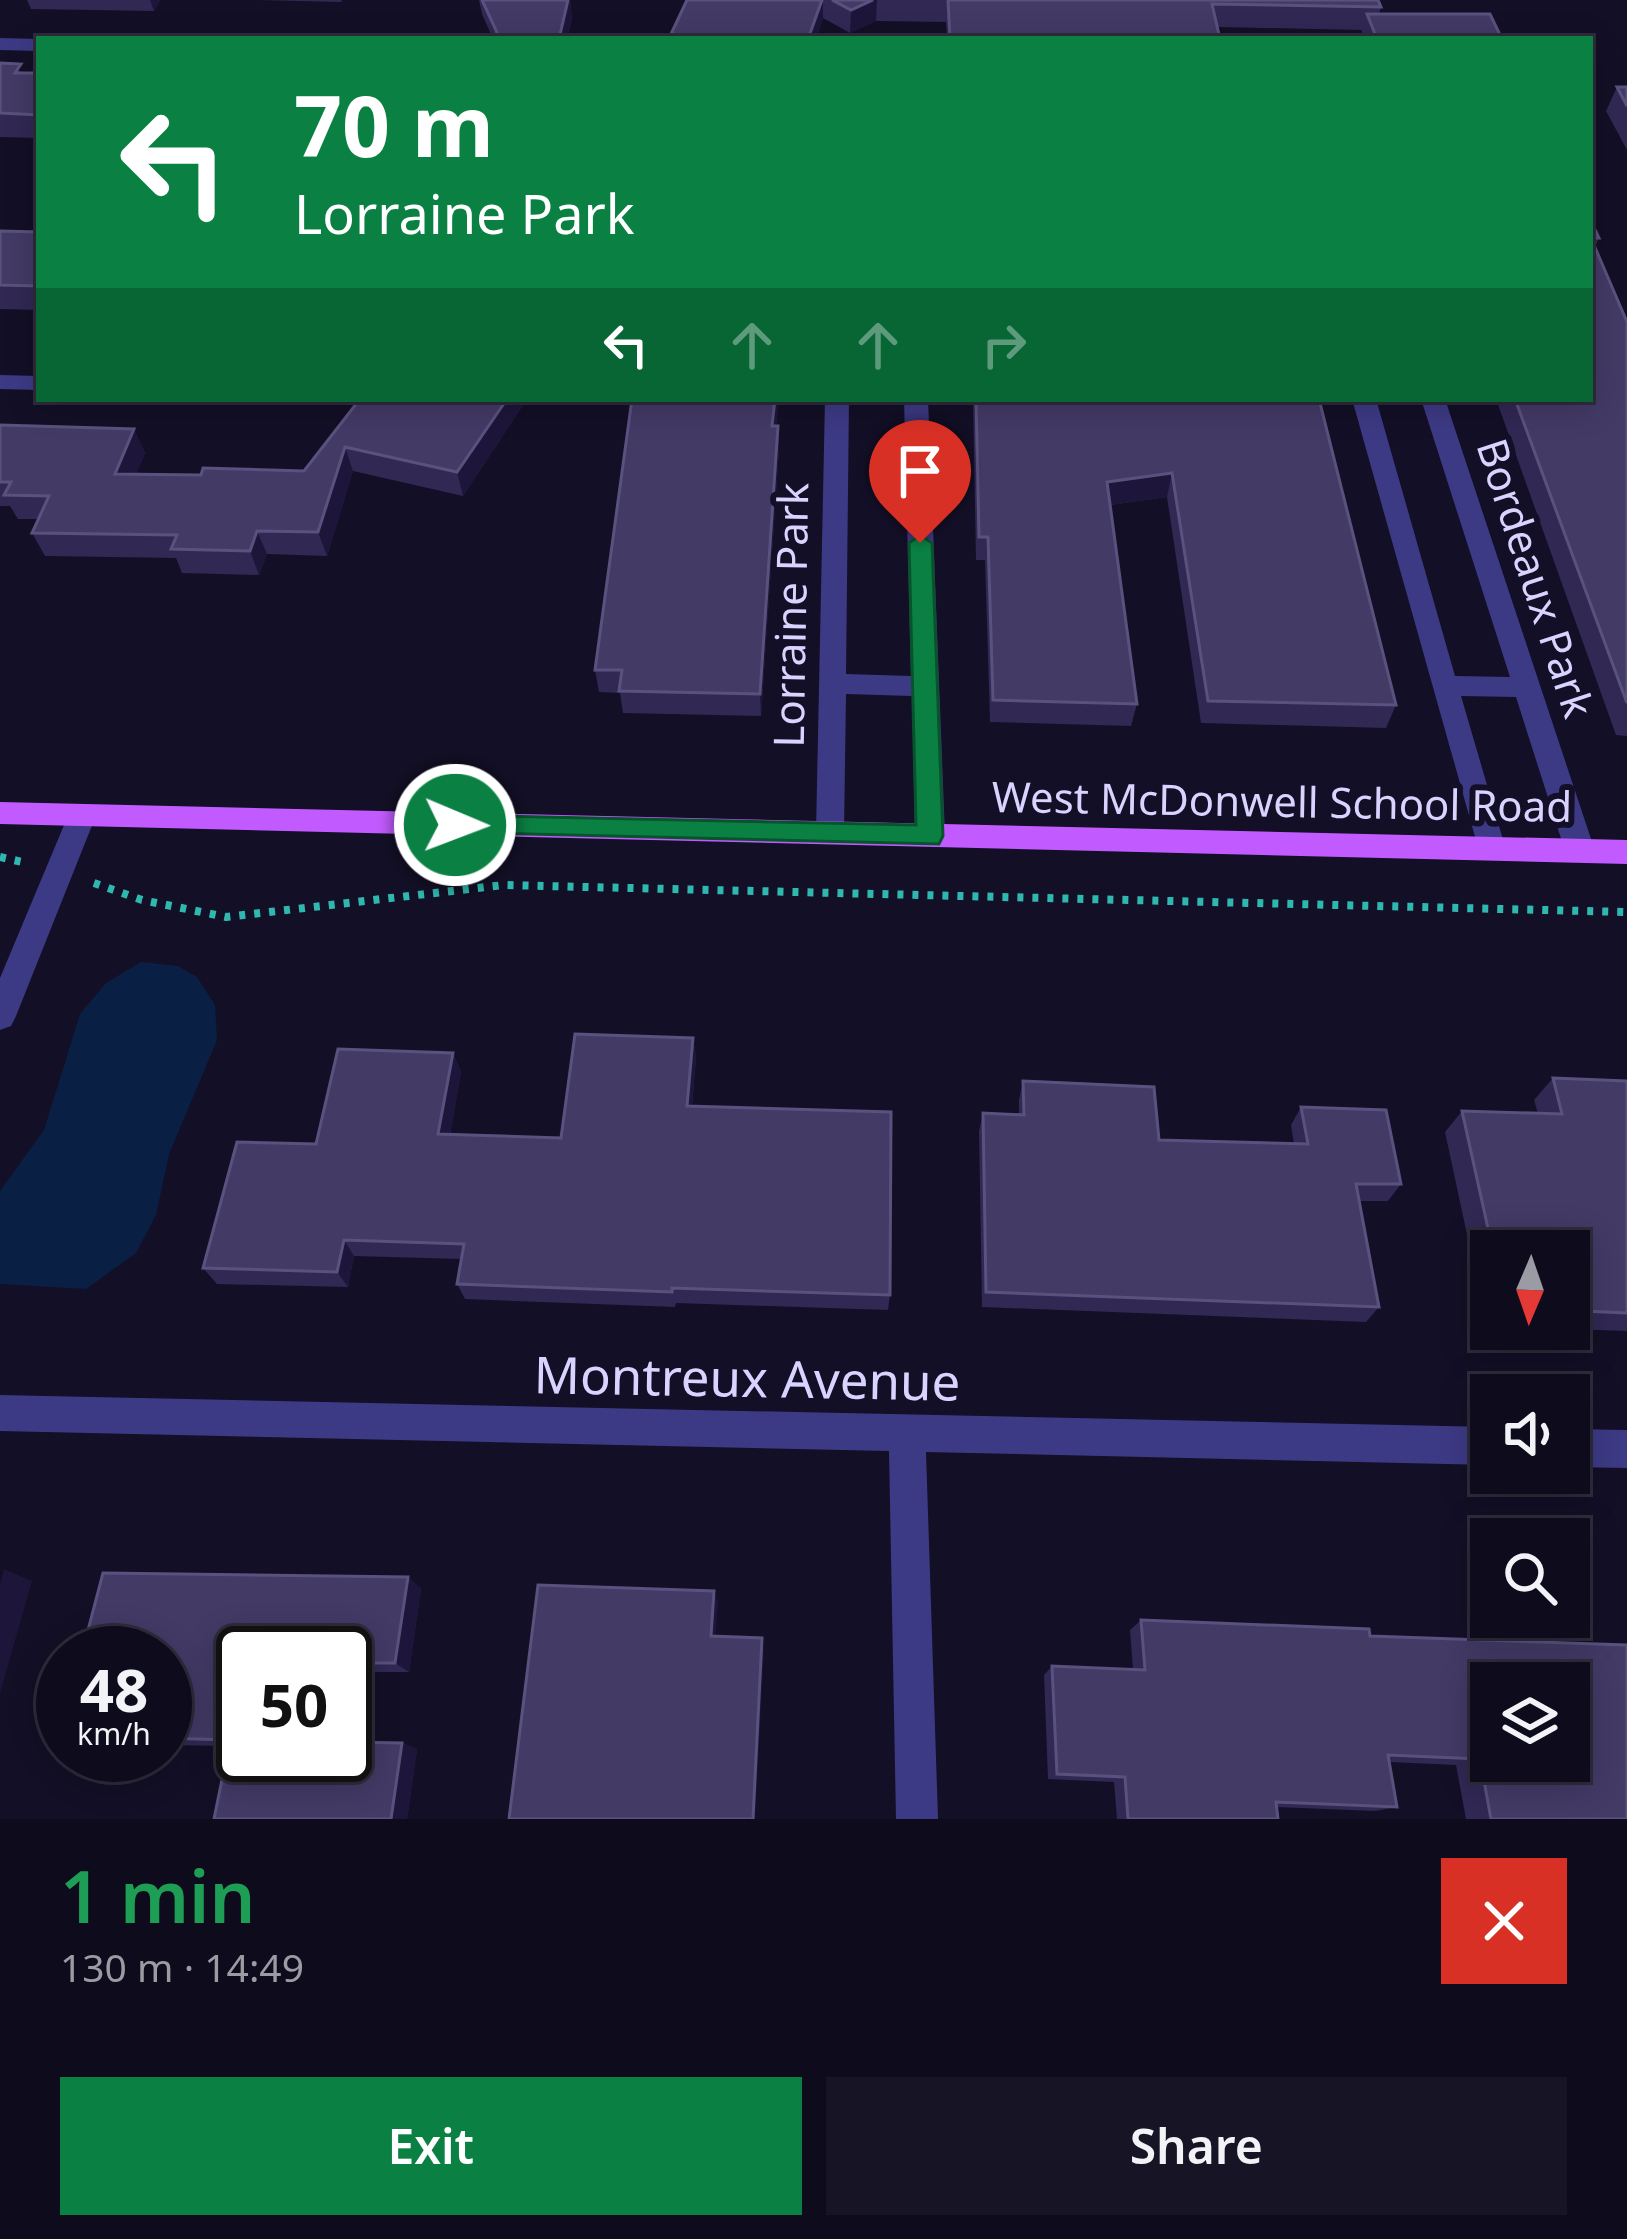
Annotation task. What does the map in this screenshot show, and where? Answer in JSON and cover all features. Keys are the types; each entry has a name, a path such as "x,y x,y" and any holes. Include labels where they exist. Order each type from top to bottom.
{"main road":[{"name":"West McDonwell School Road","path":"0,813 1627,852"}],"street":[{"path":"0,44 36,45"},
{"path":"0,382 36,383"},
{"name":"Lorraine Park","path":"830,832 837,402"},
{"path":"916,402 930,836"},
{"path":"1365,402 1491,850"},
{"name":"Bordeaux Park","path":"1434,402 1580,851"},
{"path":"832,684 924,686"},
{"path":"1444,686 1526,687"},
{"path":"0,1016 81,818"},
{"name":"Montreux Avenue","path":"0,1413 1470,1446"},
{"path":"907,1434 917,1819"},
{"path":"1590,1448 1627,1449"}],"path":[{"path":"83,879 142,900 226,917 504,885 1627,912"}],"water":[{"path":"141,962 178,966 197,977 215,1005 217,1040 169,1154 156,1215 136,1253 86,1289 0,1284 0,1191 44,1130 80,1014 106,983"}],"building":[{"path":"482,0 568,0 560,36 499,36"},
{"path":"687,0 822,0 809,36 671,34"},
{"path":"832,0 873,0 851,10"},
{"path":"948,0 1378,0 1381,7 1212,4 1219,36 950,36"},
{"path":"1367,14 1490,14 1501,36 1376,36"},
{"path":"0,63 21,64 15,73 36,73 36,115 0,113"},
{"path":"1617,87 1627,87 1627,106"},
{"path":"0,231 36,232 36,286 0,285"},
{"path":"1593,243 1627,322 1627,703 1516,402 1593,402"},
{"path":"358,402 505,402 457,472 345,447 318,532 257,531 250,551 171,549 177,535 32,533 49,496 4,495 11,482 0,482 0,425 134,429 115,474 201,475 203,468 304,471"},
{"path":"632,402 775,402 772,426 778,426 760,694 619,691 622,670 595,670"},
{"path":"976,402 1320,402 1396,705 1208,701 1172,473 1107,482 1137,704 993,700 988,537 979,537"},
{"path":"575,1034 693,1038 687,1106 891,1112 890,1295 457,1284 464,1244 344,1240 337,1272 203,1268 237,1142 316,1144 338,1049 453,1053 438,1134 561,1138"},
{"path":"1553,1078 1627,1081 1627,1313 1590,1311 1590,1230 1488,1230 1462,1111 1562,1114"},
{"path":"1023,1081 1154,1087 1159,1140 1308,1144 1301,1107 1386,1110 1401,1184 1356,1184 1379,1307 986,1292 983,1113 1024,1115"},
{"path":"103,1573 408,1577 395,1663 372,1663 372,1626 216,1626 216,1740 192,1739 192,1626 89,1626"},
{"path":"538,1585 714,1591 711,1636 762,1638 753,1819 509,1819"},
{"path":"1141,1620 1369,1629 1370,1636 1627,1645 1627,1819 1491,1819 1484,1782 1590,1782 1590,1662 1470,1662 1470,1759 1388,1755 1397,1807 1276,1802 1278,1819 1128,1819 1125,1777 1057,1774 1052,1666 1145,1670"},
{"path":"372,1742 402,1743 391,1819 214,1819 221,1782 372,1782"}],"route":[{"path":"455,825 930,836 920,543"}]}
